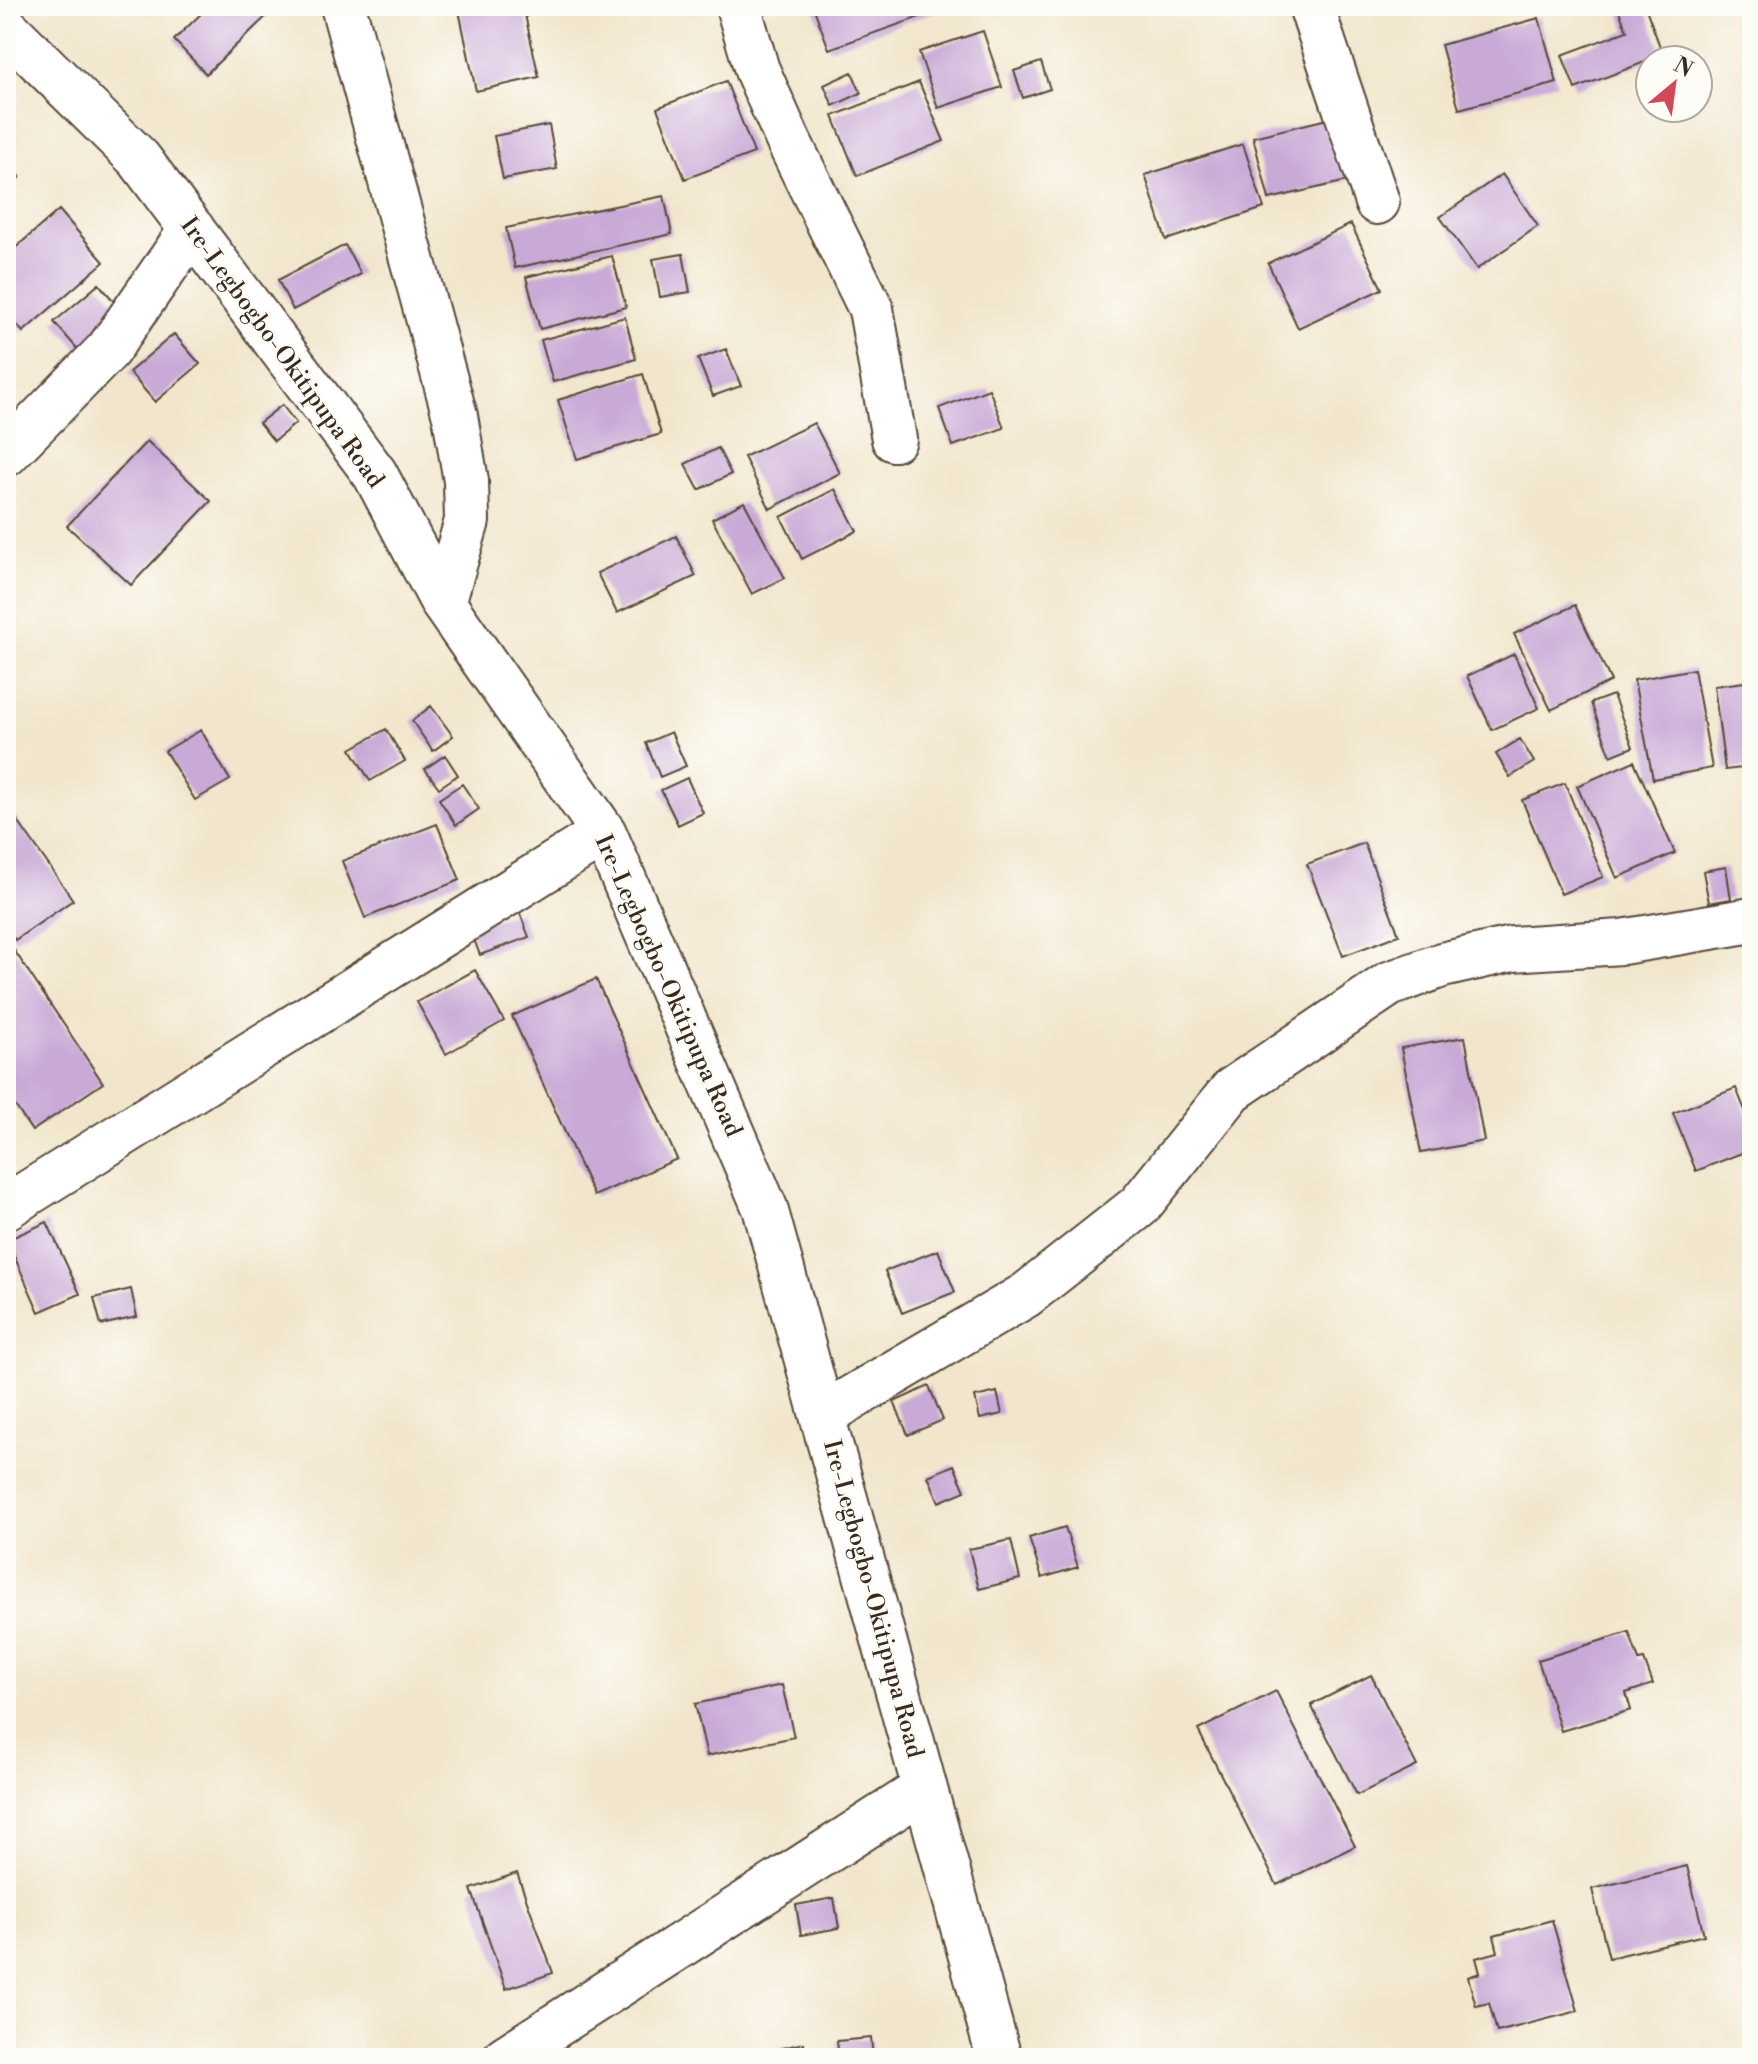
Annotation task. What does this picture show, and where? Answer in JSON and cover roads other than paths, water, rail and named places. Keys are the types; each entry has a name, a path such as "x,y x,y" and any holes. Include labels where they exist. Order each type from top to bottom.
{"street":[{"path":"343,6 455,416 466,481 467,521 443,603"},
{"path":"738,6 757,70 871,309 894,439"},
{"path":"1311,6 1377,202"},
{"name":"Ire-Legbogbo-Okitipupa Road","path":"6,28 139,159 375,474 443,603 604,833 765,1208 924,1789 970,1943 999,2058"},
{"path":"6,454 108,350 192,229"},
{"path":"6,1207 604,833"},
{"path":"823,1415 1026,1295 1139,1206 1232,1090 1389,984 1442,965 1512,949 1622,942 1752,920"},
{"path":"505,2058 924,1789"}]}
